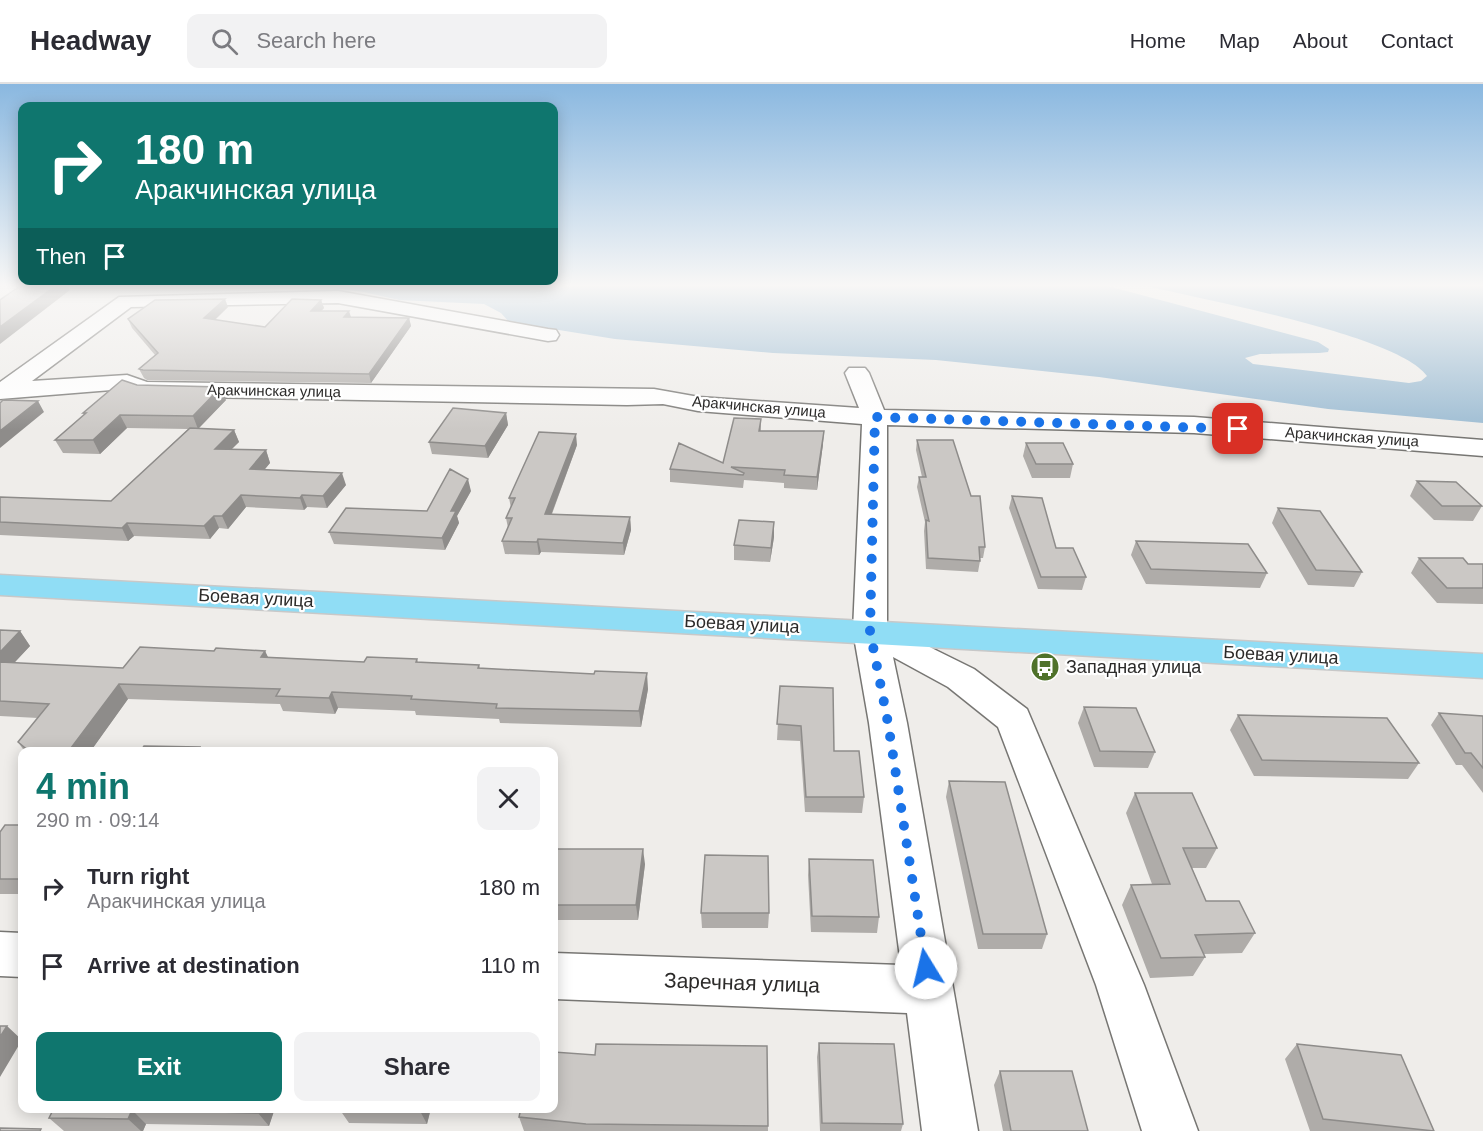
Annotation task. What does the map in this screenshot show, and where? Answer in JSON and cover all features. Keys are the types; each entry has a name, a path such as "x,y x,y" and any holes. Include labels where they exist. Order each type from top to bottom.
{"main road":[{"name":"Боевая улица","path":"0,585 870,631 1480,669"}],"street":[{"path":"1,391 83,333"},
{"path":"536,333 548,335"},
{"path":"857,373 875,417 870,631 888,723 950,1131"},
{"name":"Аракчинская улица","path":"1,391 126,382 143,389 627,398 648,395 677,398 698,404 875,417 1194,425 1483,448"},
{"path":"870,631 961,678 1014,719 1120,985 1170,1131"},
{"path":"0,954 18,955"},
{"name":"Заречная улица","path":"558,976 930,990"}],"water":[{"path":"577,333 1284,333 1318,342 1329,349 1328,352 1260,354 1245,358 1253,364 1409,383 1421,381 1427,376 1409,361 1378,346 1340,333 1483,333 1483,423 1328,409 1099,377 936,360 773,353 615,339"}],"building":[{"path":"140,333 398,333 369,374 139,369 158,353"},
{"path":"122,380 137,385 221,387 193,416 120,415 93,440 55,440"},
{"path":"3,400 38,401 0,431 0,403"},
{"path":"453,408 506,413 485,446 429,442"},
{"path":"734,418 761,419 759,431 824,431 817,477 784,475 785,470 731,467 744,473 743,475 670,469 679,443 723,463"},
{"path":"190,428 234,430 215,449 266,450 250,469 342,473 323,496 302,495 300,498 241,495 222,516 214,516 204,526 127,523 122,528 0,522 0,497 111,501"},
{"path":"539,432 576,434 545,514 630,517 623,543 538,539 537,542 502,541 512,518 506,518 515,498 509,498"},
{"path":"917,440 953,440 971,496 980,496 985,547 979,547 980,561 928,558 926,520 929,521 919,477 926,477"},
{"path":"1026,443 1063,443 1073,464 1036,464"},
{"path":"450,469 468,479 451,511 456,511 442,538 329,532 346,508 427,511"},
{"path":"1417,481 1456,482 1482,506 1442,506"},
{"path":"1012,496 1042,498 1056,548 1073,548 1086,577 1041,577"},
{"path":"1278,508 1320,511 1362,572 1316,570"},
{"path":"739,520 774,522 771,548 734,545"},
{"path":"1136,541 1248,544 1267,573 1151,569"},
{"path":"1419,558 1463,558 1468,564 1483,564 1483,588 1447,588"},
{"path":"0,630 20,631 0,652"},
{"path":"140,647 265,651 261,657 364,662 367,657 417,659 416,662 479,665 478,668 594,674 595,671 647,673 639,711 496,708 497,704 411,699 412,696 332,692 329,698 276,696 280,689 119,684 72,747 24,747 18,742 49,704 0,701 0,662 123,668"},
{"path":"780,686 833,688 834,751 859,751 864,797 806,797 801,726 777,724"},
{"path":"1084,707 1136,708 1155,752 1100,751"},
{"path":"1439,713 1483,716 1483,768 1471,753 1465,753"},
{"path":"1238,715 1387,718 1419,763 1262,760"},
{"path":"144,746 200,747 143,747"},
{"path":"949,781 1005,782 1047,934 983,934"},
{"path":"1135,793 1192,793 1217,848 1183,848 1206,901 1239,901 1255,933 1195,935 1205,957 1161,958 1131,885 1170,884"},
{"path":"5,825 18,825 18,879 0,879 0,832"},
{"path":"558,849 643,849 636,905 558,905"},
{"path":"705,855 768,856 769,913 701,913"},
{"path":"809,859 873,860 879,917 812,916"},
{"path":"0,1026 7,1026 0,1037"},
{"path":"819,1043 894,1044 903,1124 822,1123"},
{"path":"596,1044 767,1046 768,1126 586,1124 519,1117 520,1113 558,1113 558,1052 595,1055"},
{"path":"1297,1044 1401,1055 1434,1131 1323,1119"},
{"path":"1000,1071 1072,1071 1088,1131 1011,1131"},
{"path":"52,1113 131,1113 128,1119 49,1118"},
{"path":"0,1128 41,1129 40,1131 0,1131"}],"place":[{"name":"Западная улица","path":"1045,667"}],"route":[{"path":"926,968 888,723 870,631 875,417 1194,425 1238,429"}]}
